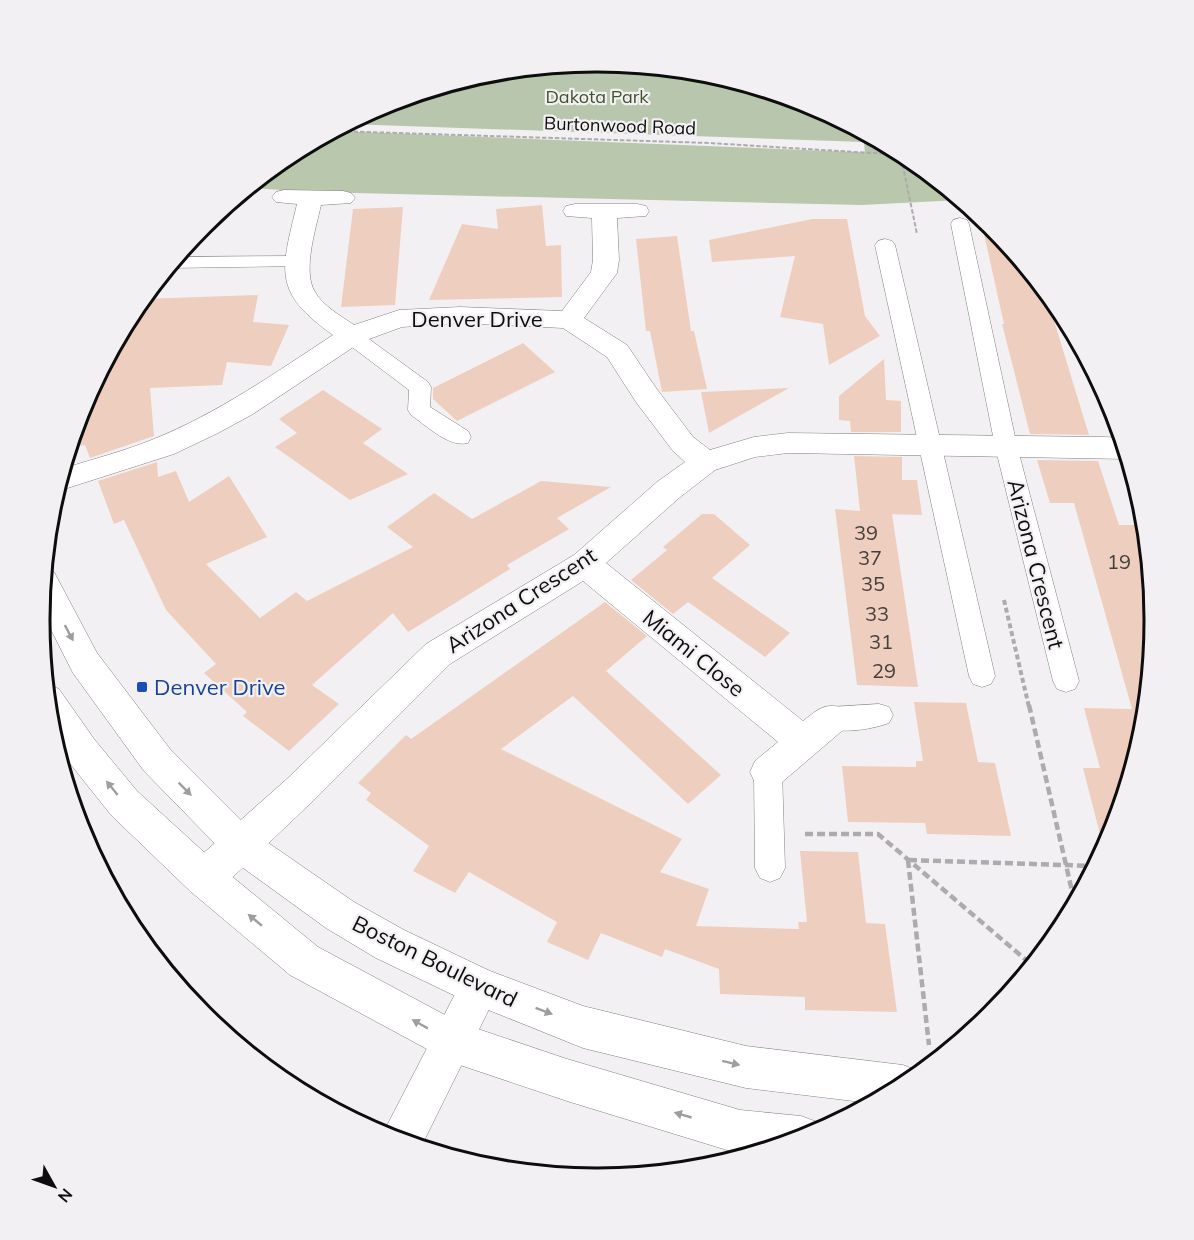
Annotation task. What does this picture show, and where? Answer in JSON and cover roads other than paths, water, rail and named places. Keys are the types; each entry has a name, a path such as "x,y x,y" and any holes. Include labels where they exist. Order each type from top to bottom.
{"street":[{"path":"284,197 343,198"},
{"path":"311,198 298,262 300,290 315,308 351,336"},
{"name":"Denver Drive","path":"569,320 604,273 606,261 604,211"},
{"path":"575,212 637,212"},
{"name":"Denver Drive","path":"68,479 164,447 208,426 243,407 351,336 399,319 460,315 569,320 618,351 646,395 683,444 705,462"},
{"name":"Arizona Crescent","path":"204,878 301,789 438,654 585,564 668,490 705,462 754,447 788,442 1116,448"},
{"name":"Miami Close","path":"585,564 804,743"},
{"name":"Boston Boulevard","path":"51,596 85,663 157,760 241,844 339,915 390,944 480,987 583,1027 746,1067 887,1084"},
{"path":"58,716 81,750 124,803 204,878 304,960 451,1041 567,1080 740,1132 779,1136"},
{"path":"768,772 831,719"},
{"path":"405,1132 480,987"}],"lane":[{"name":"Arizona Crescent","path":"960,224 1006,446 1066,681"},
{"path":"885,245 982,676"},
{"path":"182,263 298,262"},
{"path":"351,336 420,387 419,410 460,437"},
{"path":"831,719 879,715"},
{"path":"768,772 770,868"}],"place":[{"name":"Denver Drive","path":"142,687"}],"park label":[{"name":"Dakota Park","path":"597,97"}]}
